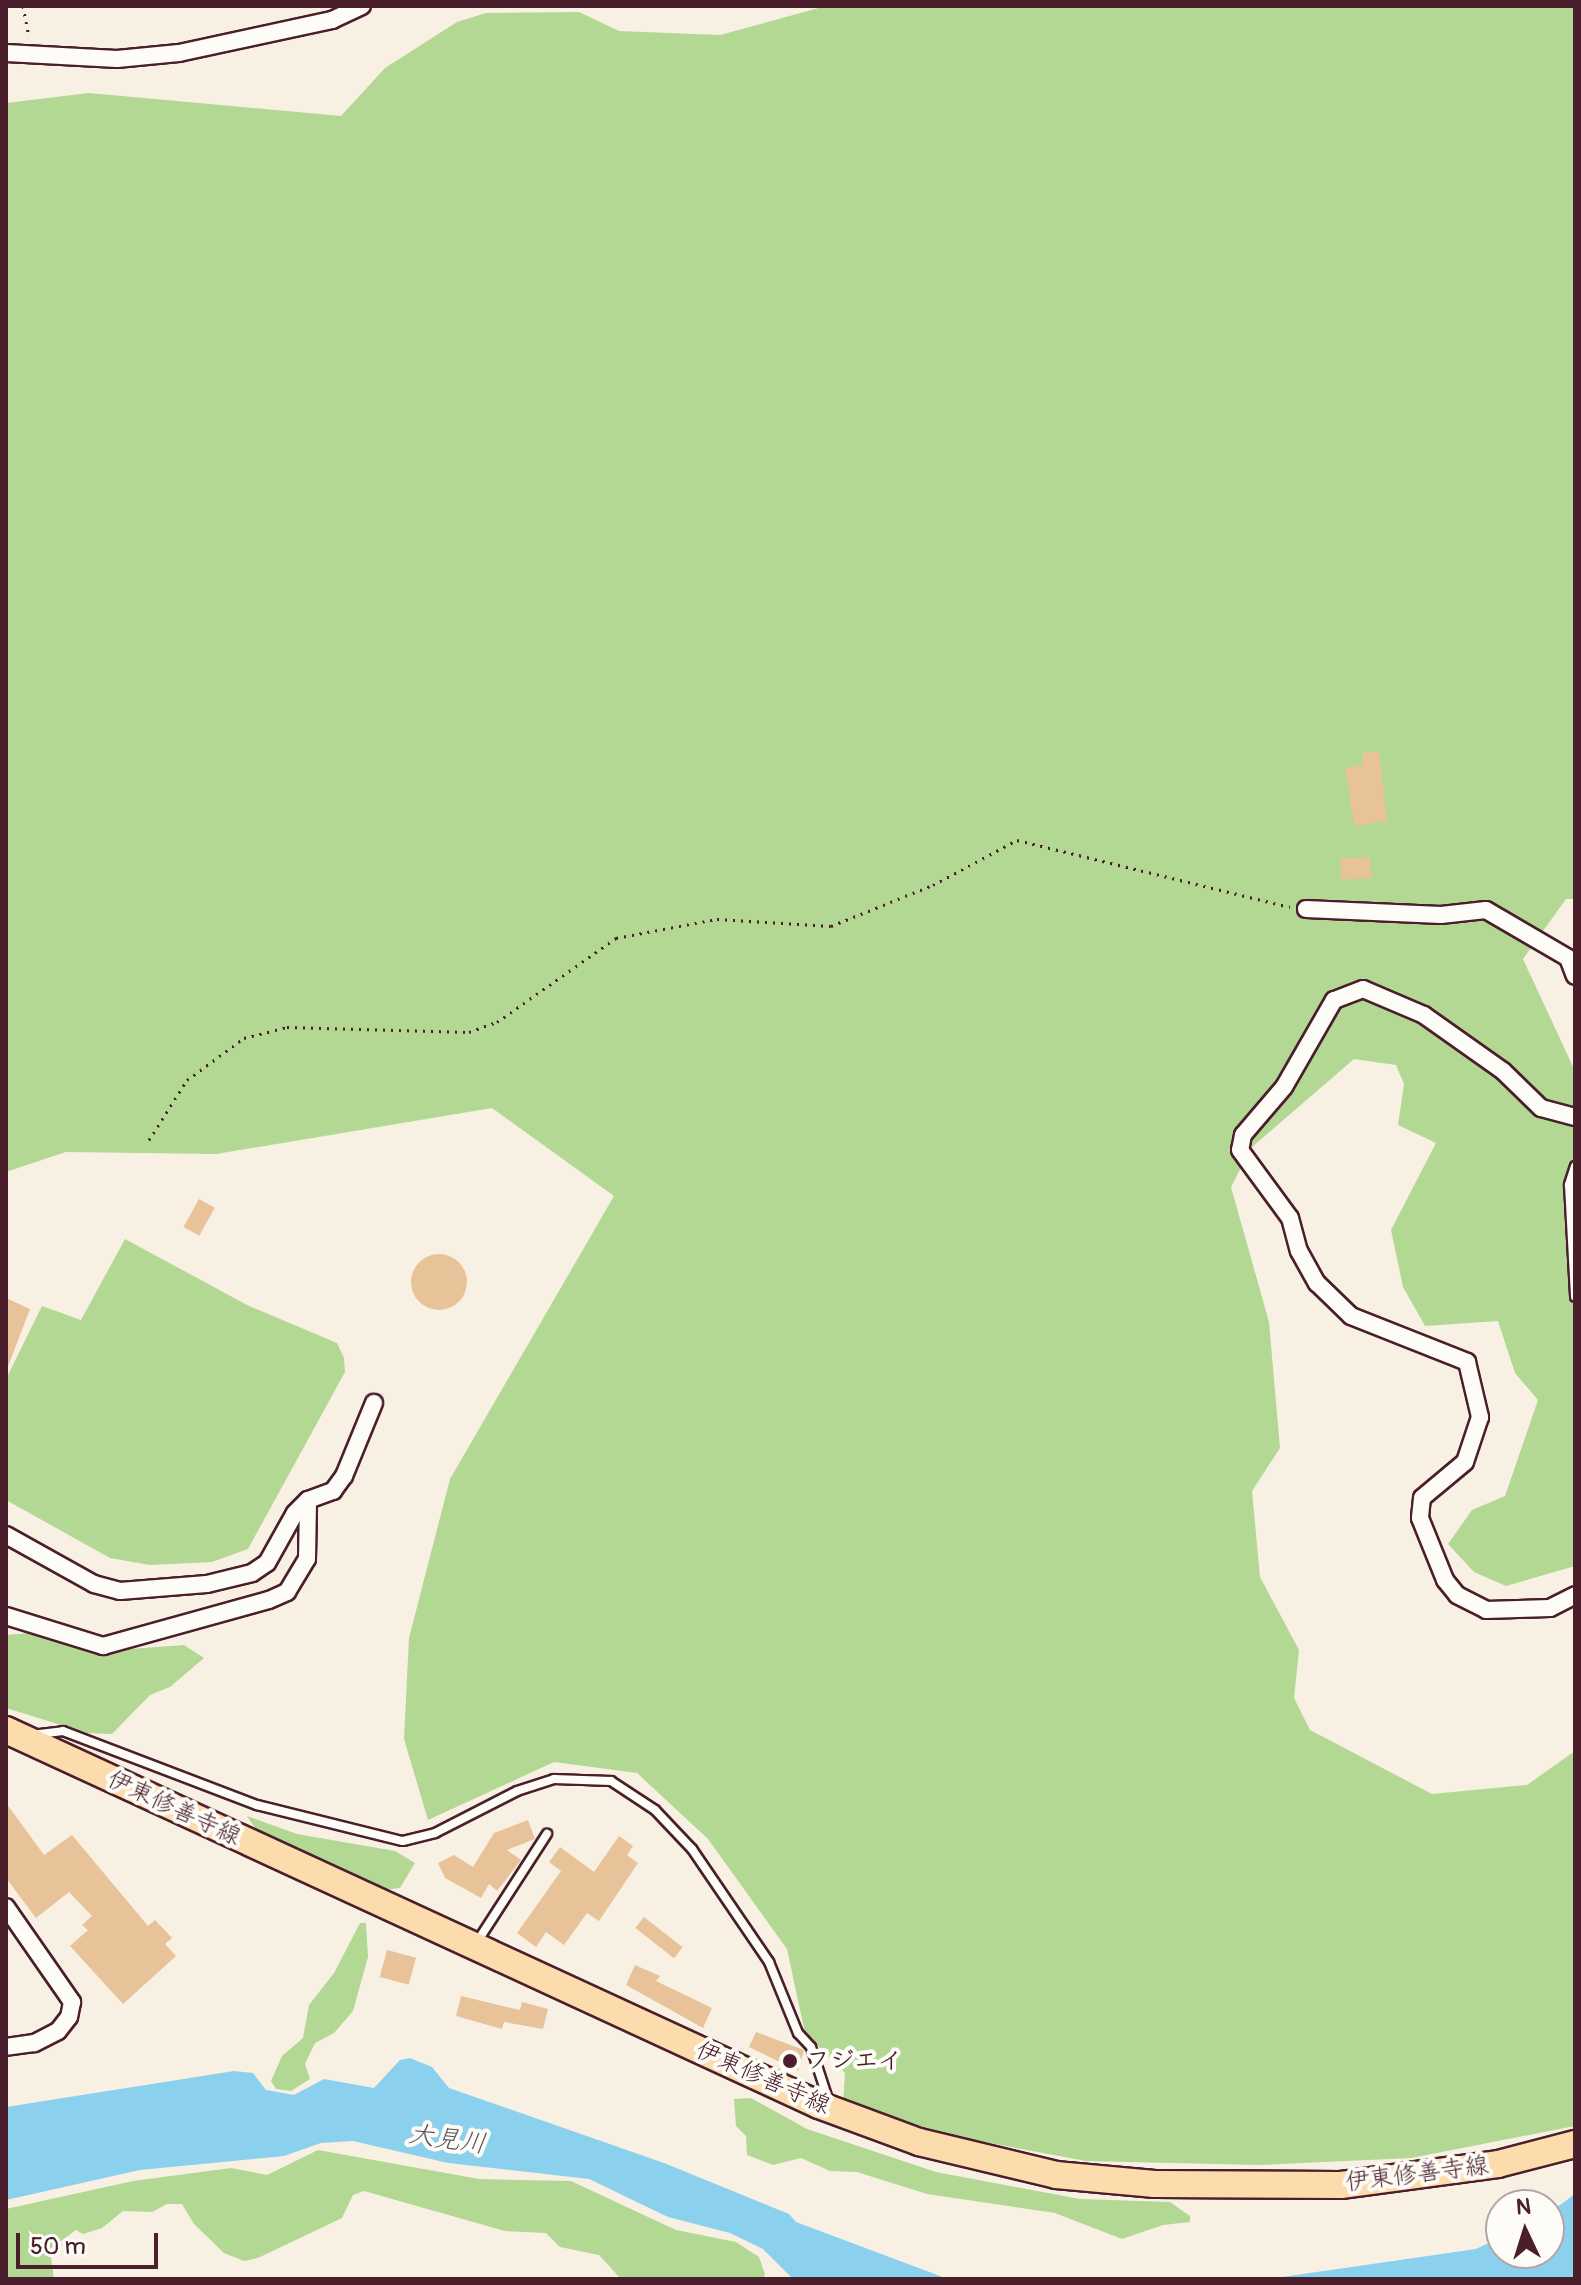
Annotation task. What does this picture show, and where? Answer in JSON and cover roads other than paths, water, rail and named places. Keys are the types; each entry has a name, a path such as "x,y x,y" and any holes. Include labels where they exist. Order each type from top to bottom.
{"main road":[{"name":"伊東修善寺線","path":"15,1734 830,2109 919,2142 1056,2175 1155,2184 1341,2185 1498,2164 1575,2144"}],"street":[{"path":"6,53 117,59 209,49 332,20 362,6"},
{"path":"1306,909 1441,915 1486,910 1572,956 1575,976"},
{"path":"1575,1117 1541,1108 1503,1071 1424,1015 1363,989 1334,1000 1284,1087 1243,1135 1240,1150 1290,1218 1299,1251 1317,1283 1351,1316 1467,1362 1480,1417 1465,1462 1422,1498 1420,1518 1445,1580 1457,1595 1486,1610 1550,1608 1575,1595"},
{"path":"6,1535 94,1584 120,1591 207,1584 252,1573 267,1563 283,1529 308,1500 333,1491 344,1476 374,1403"},
{"path":"6,1616 103,1646 269,1600 287,1592 307,1559 308,1500"},
{"path":"6,1907 72,2002 69,2017 58,2031 34,2043 6,2047"}],"lane":[{"path":"1575,1166 1569,1185 1575,1297"},
{"path":"15,1734 63,1731 257,1805 403,1841 435,1833 517,1791 554,1779 611,1781 645,1801 692,1849 769,1962 798,2033 811,2047 830,2109"},
{"path":"475,1946 547,1834"}],"water":[{"name":"大見川","path":"410,2058 432,2067 449,2088 664,2163 789,2214 796,2222 948,2279 793,2279 763,2249 730,2233 668,2217 589,2179 448,2163 353,2141 321,2143 284,2156 140,2170 6,2200 6,2107 234,2071 253,2073 266,2090 294,2095 324,2079 374,2088 400,2060"},
{"path":"1575,2194 1575,2279 1269,2279 1476,2249 1485,2245 1485,2269 1565,2269 1565,2201"}],"place":[{"name":"フジエイ","path":"790,2061"}]}
